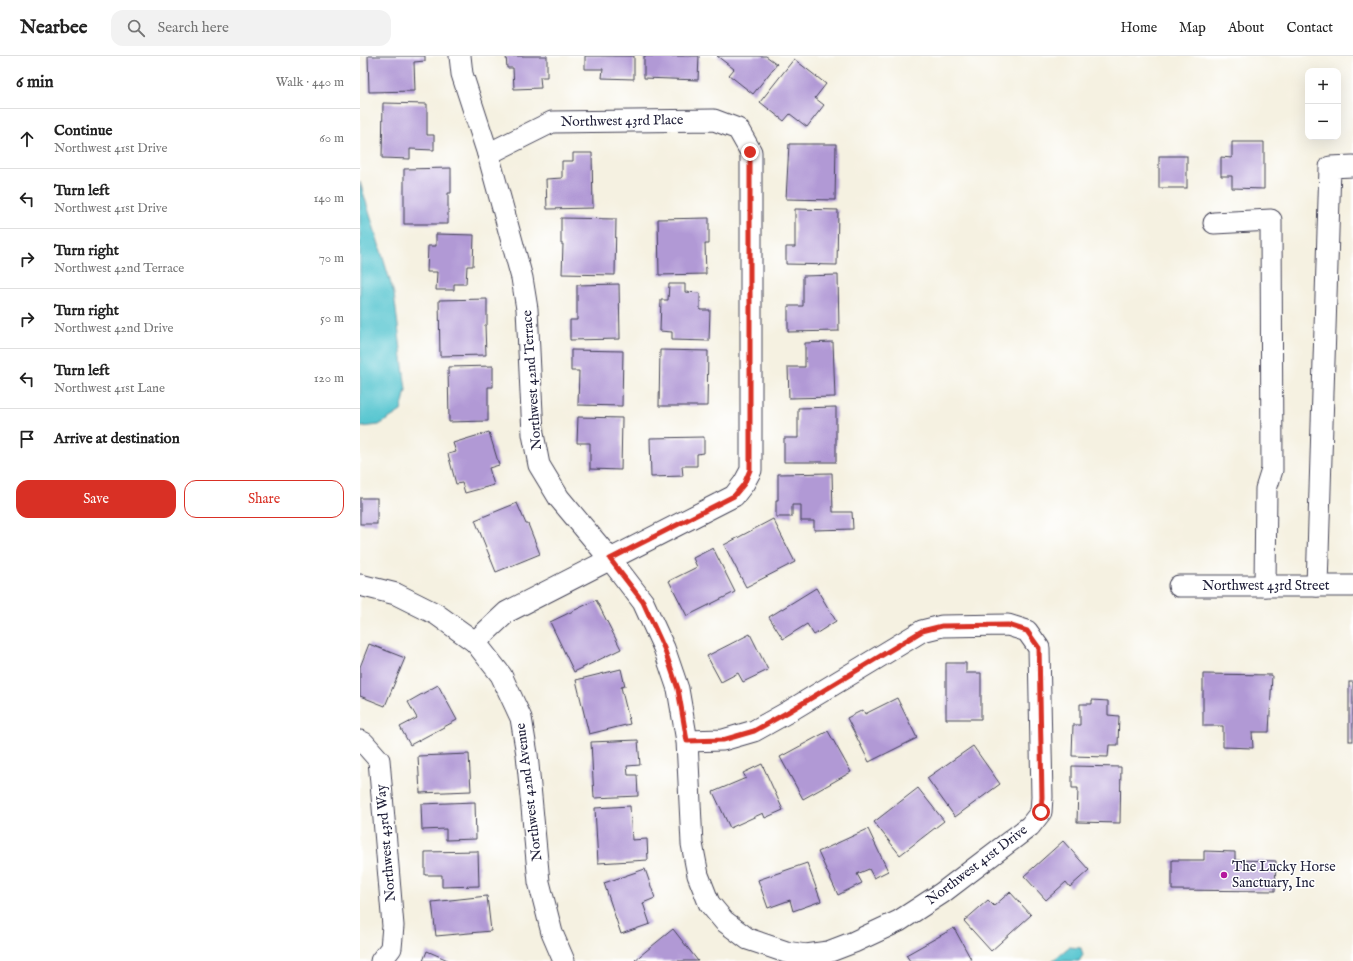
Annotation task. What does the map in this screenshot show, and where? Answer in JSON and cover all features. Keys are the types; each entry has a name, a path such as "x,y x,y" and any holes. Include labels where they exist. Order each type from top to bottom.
{"street":[{"name":"Northwest 42nd Terrace","path":"460,56 462,74 488,154 522,278 527,309 533,434 539,465 559,498 610,559 643,602 664,648 678,689 687,741"},
{"name":"Northwest 43rd Place","path":"488,154 552,122 714,120 738,129 750,152 750,470 744,484 734,496 610,559"},
{"path":"1317,586 1330,167 1353,166"},
{"path":"1214,223 1272,220 1272,470 1266,489 1265,586"},
{"path":"474,642 507,612 610,559"},
{"name":"Northwest 42nd Avenue","path":"360,585 396,594 436,614 474,642 501,676 521,718 527,754 539,882 552,933 564,961"},
{"name":"Northwest 43rd Street","path":"1180,586 1353,586"},
{"name":"Northwest 41st Drive","path":"1008,625 1027,631 1039,648 1041,812 1030,826 942,893 899,921 854,942 828,952 806,954 786,952 748,939 724,921 709,902 698,875 692,844 687,741 723,740 754,731 922,631 942,626 1008,625"},
{"name":"Northwest 43rd Way","path":"362,742 379,760 393,926 386,955"}],"water":[{"path":"360,182 394,294 406,390 401,411 379,425 362,427 360,427"},
{"path":"1069,947 1081,948 1083,955 1079,961 1052,961"}],"building":[{"path":"368,56 425,56 425,61 414,62 415,91 369,92"},
{"path":"506,56 547,56 547,77 540,77 541,88 514,89 513,68 507,68"},
{"path":"585,56 634,56 634,79 602,78 603,69 585,69"},
{"path":"644,56 699,56 698,80 644,78"},
{"path":"717,56 766,56 777,64 753,94 729,75 734,69"},
{"path":"794,59 826,84 815,98 824,105 807,127 790,114 784,121 760,102"},
{"path":"383,103 427,104 427,135 434,135 434,150 410,149 410,159 382,158"},
{"path":"1232,142 1264,142 1264,189 1232,188 1232,176 1221,176 1221,157 1232,158"},
{"path":"789,144 836,144 835,200 786,199"},
{"path":"573,153 592,153 593,208 547,209 546,179 562,178 562,161 573,161"},
{"path":"1159,156 1187,156 1187,188 1159,188"},
{"path":"451,168 451,193 448,193 448,224 404,224 404,169"},
{"path":"795,209 838,210 837,265 786,264 786,247 795,247"},
{"path":"561,218 616,219 615,275 562,274 563,244 561,244"},
{"path":"709,218 709,244 705,244 706,274 659,275 658,219"},
{"path":"436,234 474,235 473,266 467,266 466,284 454,284 454,290 436,290 437,272 427,272 428,246 436,246"},
{"path":"838,275 839,331 788,332 788,306 803,306 803,276"},
{"path":"619,284 620,339 570,340 570,320 577,320 577,285"},
{"path":"669,284 685,284 685,292 700,293 700,310 710,310 709,341 672,340 672,332 660,331 661,300 668,300"},
{"path":"487,299 487,325 485,325 486,355 440,356 439,300"},
{"path":"833,342 835,397 789,398 788,367 805,367 805,343"},
{"path":"571,350 623,351 622,406 578,405 579,371 571,371"},
{"path":"660,350 708,351 707,406 659,406"},
{"path":"493,366 493,387 488,387 488,421 449,422 448,367"},
{"path":"836,407 836,462 784,462 784,438 798,438 798,408"},
{"path":"578,417 622,418 621,470 590,469 590,443 577,443"},
{"path":"489,432 499,465 489,468 494,485 465,493 462,483 456,484 448,454 456,452 453,443"},
{"path":"704,437 704,453 697,454 697,466 682,466 683,476 651,477 650,438"},
{"path":"832,473 833,512 852,512 853,529 814,530 814,521 801,521 801,505 792,505 792,517 776,517 776,500 778,500 778,474"},
{"path":"360,498 377,498 377,524 360,524"},
{"path":"517,503 526,524 528,524 540,554 496,572 475,520"},
{"path":"773,519 795,562 746,587 724,545"},
{"path":"713,548 735,592 687,616 669,581 697,567 693,558"},
{"path":"816,588 836,621 814,635 807,624 783,639 769,617"},
{"path":"596,600 621,649 574,672 550,622"},
{"path":"750,634 768,670 743,682 738,673 721,682 707,656"},
{"path":"369,644 405,658 385,706 360,696 360,667"},
{"path":"946,663 966,663 966,673 981,673 981,719 946,719"},
{"path":"621,669 625,686 621,687 630,724 589,734 576,680"},
{"path":"1203,674 1272,675 1269,732 1252,732 1253,748 1223,747 1223,726 1203,726"},
{"path":"1349,682 1353,682 1353,741 1349,741"},
{"path":"438,685 457,720 410,745 400,727 417,718 408,702"},
{"path":"897,698 917,738 869,762 847,718 863,710 865,714"},
{"path":"1092,700 1108,701 1108,715 1119,716 1118,745 1109,745 1108,757 1072,756 1073,725 1080,725 1080,704 1092,704"},
{"path":"828,731 851,772 803,799 780,757"},
{"path":"638,740 640,765 627,766 628,775 637,775 638,796 594,798 591,742"},
{"path":"973,746 1000,784 955,817 927,778"},
{"path":"469,754 471,791 420,793 418,756"},
{"path":"762,764 783,810 765,818 763,813 730,828 713,792 746,778 743,773"},
{"path":"1072,766 1121,767 1120,823 1077,822 1078,788 1072,788"},
{"path":"918,788 944,821 900,855 874,822"},
{"path":"475,802 476,839 446,840 446,829 422,830 421,804"},
{"path":"630,806 632,840 647,839 648,860 598,863 595,808"},
{"path":"868,829 888,871 874,878 869,869 857,874 862,883 838,895 818,852"},
{"path":"1063,841 1089,870 1070,887 1066,882 1046,900 1024,876"},
{"path":"478,851 479,886 442,887 442,875 425,875 425,852"},
{"name":"The Lucky Horse Sanctuary, Inc","path":"1204,851 1235,852 1235,860 1276,861 1275,891 1172,890 1172,860 1204,860"},
{"path":"807,863 821,901 793,911 790,900 768,908 758,880"},
{"path":"645,869 655,898 643,903 650,924 621,934 604,883"},
{"path":"1010,892 1031,915 991,951 964,921 988,900 994,906"},
{"path":"487,896 491,931 436,936 432,902"},
{"path":"954,928 972,961 910,961 906,955"},
{"path":"673,929 698,961 635,960"},
{"path":"427,951 450,961 423,961"}],"place":[{"name":"The Lucky Horse Sanctuary, Inc","path":"1224,875"}],"route":[{"path":"750,152 750,470 744,484 734,496 610,559 643,602 664,648 678,689 687,741 723,740 754,731 922,631 942,626 1008,625 1027,631 1039,648 1041,812"}]}
